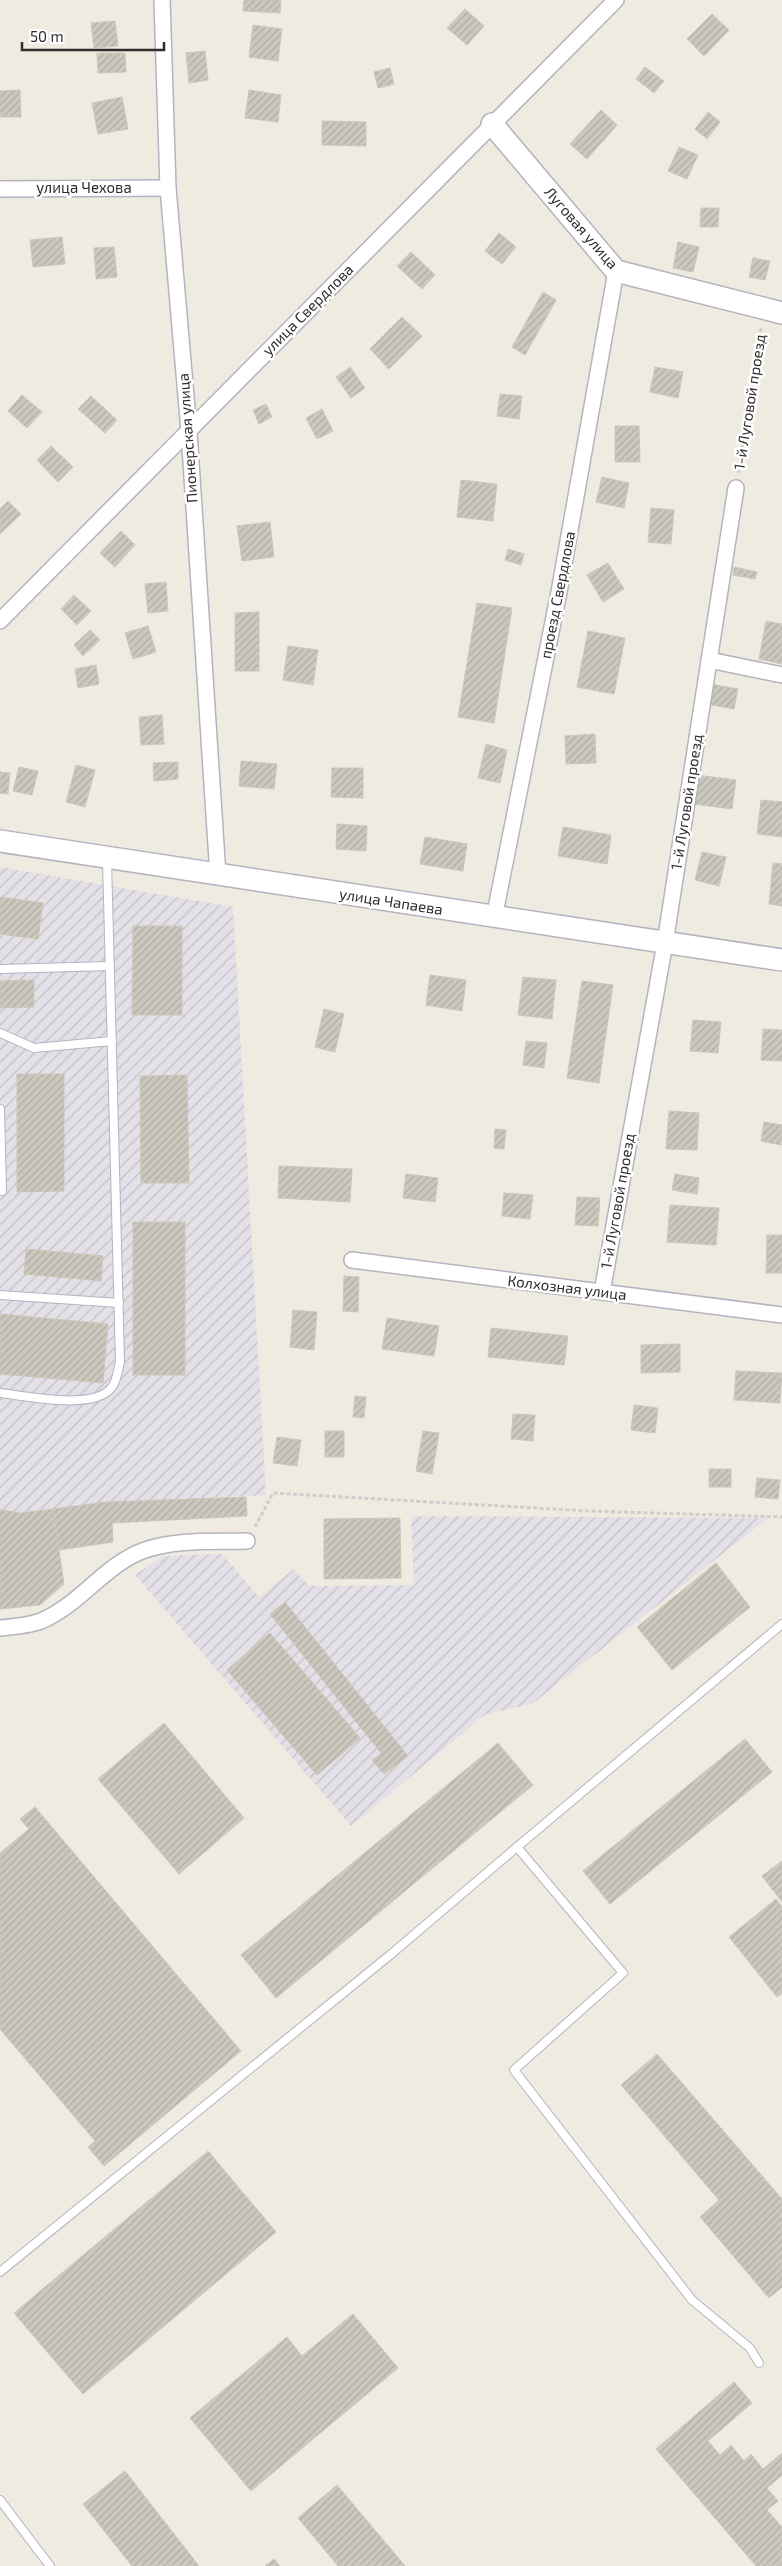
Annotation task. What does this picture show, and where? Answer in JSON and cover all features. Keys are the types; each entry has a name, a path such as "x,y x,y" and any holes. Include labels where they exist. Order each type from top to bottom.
{"street":[{"name":"Пионерская улица","path":"162,0 168,188 188,431 218,876"},
{"name":"улица Свердлова","path":"0,622 616,0"},
{"name":"Луговая улица","path":"492,124 616,272 773,312"},
{"name":"улица Чехова","path":"0,189 168,188"},
{"name":"проезд Свердлова","path":"494,918 559,592 616,272"},
{"name":"1-й Луговой проезд","path":"602,1292 665,943 736,488"},
{"path":"709,660 782,675"},
{"name":"улица Чапаева","path":"0,841 494,918 782,960"},
{"name":"Колхозная улица","path":"352,1260 782,1315"},
{"path":"0,1628 41,1621 72,1602 112,1569 144,1550 176,1544 247,1541"}],"lane":[{"path":"0,1393 83,1401 103,1395 113,1387 120,1362 107,858"},
{"path":"0,969 110,966"},
{"path":"0,1033 34,1048 112,1041"},
{"path":"0,1110 2,1191"},
{"path":"0,1295 119,1303"},
{"path":"0,2272 390,1955 782,1624"},
{"path":"517,1847 623,1973 514,2070 692,2300 750,2348 759,2363"},
{"path":"0,2500 50,2566"}],"path":[{"name":"1-й Луговой проезд","path":"736,488 773,312"},
{"path":"247,1541 274,1492 589,1511 782,1517"}],"shaded area":[{"path":"0,867 233,907 266,1495 107,1502 21,1513 0,1510"},
{"path":"411,1516 768,1518 532,1704 486,1714 351,1826 135,1575 162,1556 222,1554 259,1597 294,1569 309,1586 414,1585"}],"building":[{"path":"244,0 281,0 280,13 243,11"},
{"path":"465,9 484,26 467,45 447,28"},
{"path":"712,14 729,30 704,56 687,39"},
{"path":"115,21 118,46 94,48 91,23"},
{"path":"253,25 282,29 278,61 249,57"},
{"path":"205,51 208,80 189,83 186,53"},
{"path":"97,53 125,53 126,72 98,73"},
{"path":"645,67 664,81 654,93 636,79"},
{"path":"390,68 394,84 378,88 374,72"},
{"path":"20,90 21,117 0,117 0,91"},
{"path":"249,90 281,95 278,122 245,118"},
{"path":"122,97 128,129 98,134 92,103"},
{"path":"601,110 617,125 587,159 570,144"},
{"path":"708,112 720,122 707,139 695,129"},
{"path":"322,121 366,122 366,146 322,145"},
{"path":"679,147 698,155 687,179 668,171"},
{"path":"701,208 719,208 718,227 700,227"},
{"path":"499,233 516,247 502,264 485,251"},
{"path":"62,237 65,264 33,267 30,240"},
{"path":"678,242 699,247 693,272 673,268"},
{"path":"114,247 117,277 96,279 94,248"},
{"path":"411,252 435,275 422,289 397,266"},
{"path":"753,258 770,261 765,280 749,277"},
{"path":"543,292 556,300 525,355 512,347"},
{"path":"402,317 422,336 389,369 370,349"},
{"path":"350,367 365,388 351,398 336,377"},
{"path":"655,367 683,372 678,398 650,392"},
{"path":"500,394 522,396 519,419 497,416"},
{"path":"22,395 42,412 27,428 8,411"},
{"path":"91,396 117,420 105,433 78,409"},
{"path":"266,404 272,417 259,424 253,410"},
{"path":"322,409 333,431 317,439 306,418"},
{"path":"615,426 639,426 640,462 615,462"},
{"path":"51,446 73,467 58,482 37,460"},
{"path":"602,477 629,483 624,508 596,502"},
{"path":"461,480 497,484 493,521 457,517"},
{"path":"8,501 21,514 0,534 0,509"},
{"path":"651,508 674,510 671,544 648,542"},
{"path":"270,522 274,557 242,561 237,526"},
{"path":"121,531 135,545 115,567 100,553"},
{"path":"508,549 524,554 521,565 505,560"},
{"path":"608,563 624,589 603,602 587,575"},
{"path":"734,567 757,572 755,579 733,575"},
{"path":"166,582 168,611 148,613 145,584"},
{"path":"74,595 91,611 77,625 61,609"},
{"path":"477,603 512,608 494,723 458,717"},
{"path":"259,612 259,671 235,671 235,613"},
{"path":"766,621 782,624 782,664 759,659"},
{"path":"148,626 156,652 133,659 125,633"},
{"path":"90,630 100,640 83,656 74,645"},
{"path":"588,631 625,638 614,694 577,687"},
{"path":"288,646 318,650 313,685 283,680"},
{"path":"96,665 99,684 78,688 75,669"},
{"path":"711,684 738,689 734,709 707,704"},
{"path":"162,715 164,744 141,745 139,717"},
{"path":"595,734 596,763 566,764 565,736"},
{"path":"486,744 507,750 500,783 478,778"},
{"path":"241,761 277,764 274,789 239,786"},
{"path":"178,762 178,779 154,781 153,763"},
{"path":"76,765 95,770 85,807 66,802"},
{"path":"19,767 38,771 32,795 13,791"},
{"path":"332,768 363,768 363,798 331,797"},
{"path":"0,772 10,773 8,794 0,793"},
{"path":"697,775 736,780 732,809 693,804"},
{"path":"761,800 782,802 782,837 757,834"},
{"path":"337,824 367,826 366,851 336,849"},
{"path":"563,827 611,835 607,864 558,856"},
{"path":"425,837 467,844 463,871 420,864"},
{"path":"702,852 726,857 719,886 695,880"},
{"path":"773,863 782,864 782,906 769,904"},
{"path":"0,897 43,903 38,939 0,934"},
{"path":"133,926 182,926 182,1015 132,1015"},
{"path":"430,975 466,980 462,1011 426,1005"},
{"path":"523,977 556,980 552,1019 518,1015"},
{"path":"34,980 34,1007 0,1008 0,981"},
{"path":"582,981 613,985 599,1083 567,1078"},
{"path":"324,1009 344,1014 335,1052 315,1047"},
{"path":"693,1020 721,1022 718,1053 690,1051"},
{"path":"763,1029 782,1030 782,1061 761,1060"},
{"path":"526,1041 547,1043 544,1068 523,1065"},
{"path":"17,1074 64,1074 64,1191 17,1192"},
{"path":"187,1075 189,1183 141,1183 140,1076"},
{"path":"669,1111 699,1113 697,1150 666,1149"},
{"path":"764,1122 782,1125 781,1145 761,1141"},
{"path":"495,1129 506,1130 504,1149 494,1148"},
{"path":"279,1166 352,1169 350,1202 278,1198"},
{"path":"406,1174 438,1178 435,1202 403,1198"},
{"path":"675,1174 699,1178 697,1194 672,1190"},
{"path":"504,1193 533,1195 530,1219 502,1216"},
{"path":"577,1197 600,1198 598,1226 575,1225"},
{"path":"670,1205 719,1208 716,1245 667,1242"},
{"path":"133,1222 185,1222 185,1375 133,1375"},
{"path":"767,1235 782,1235 782,1273 766,1273"},
{"path":"26,1249 103,1256 101,1281 24,1274"},
{"path":"344,1276 359,1277 358,1312 343,1311"},
{"path":"293,1310 317,1312 314,1350 290,1347"},
{"path":"0,1314 108,1324 103,1383 0,1374"},
{"path":"387,1318 439,1326 434,1356 382,1349"},
{"path":"491,1328 568,1336 564,1365 488,1357"},
{"path":"680,1344 680,1372 641,1373 641,1345"},
{"path":"736,1371 782,1373 780,1403 734,1400"},
{"path":"355,1396 366,1397 364,1418 353,1417"},
{"path":"634,1405 658,1408 655,1433 631,1430"},
{"path":"513,1414 535,1415 533,1441 511,1439"},
{"path":"325,1431 344,1431 344,1457 325,1457"},
{"path":"423,1431 439,1433 432,1474 416,1471"},
{"path":"277,1437 301,1440 297,1466 273,1463"},
{"path":"709,1469 731,1469 731,1487 709,1487"},
{"path":"757,1478 780,1480 778,1499 755,1497"},
{"path":"246,1497 247,1516 112,1523 113,1542 59,1550 53,1509 106,1502"},
{"path":"53,1509 64,1584 40,1605 0,1609 0,1510 21,1513"},
{"path":"400,1518 401,1578 324,1579 324,1519"},
{"path":"716,1563 750,1607 672,1670 637,1627"},
{"path":"285,1602 408,1756 384,1774 372,1760 381,1753 270,1614"},
{"path":"270,1633 360,1738 317,1775 227,1670"},
{"path":"164,1723 244,1818 179,1874 98,1779"},
{"path":"745,1739 772,1772 610,1904 583,1871"},
{"path":"498,1743 533,1785 276,1998 241,1955"},
{"path":"35,1807 241,2051 104,2166 88,2147 95,2141 0,2029 0,1853 29,1829 20,1819"},
{"path":"782,1861 782,1902 762,1876"},
{"path":"776,1899 782,1907 782,1993 777,1997 729,1937"},
{"path":"657,2054 782,2199 782,2287 769,2298 700,2217 719,2200 621,2085"},
{"path":"208,2151 276,2232 83,2394 14,2313"},
{"path":"353,2314 398,2368 251,2491 190,2418 287,2337 302,2356"},
{"path":"734,2382 752,2403 708,2441 720,2455 731,2445 744,2461 751,2454 763,2469 782,2453 782,2475 767,2488 778,2501 767,2510 782,2527 782,2566 756,2566 656,2449"},
{"path":"125,2471 199,2566 132,2566 83,2504"},
{"path":"337,2485 405,2566 338,2566 298,2518"},
{"path":"274,2559 280,2566 265,2566"}]}
